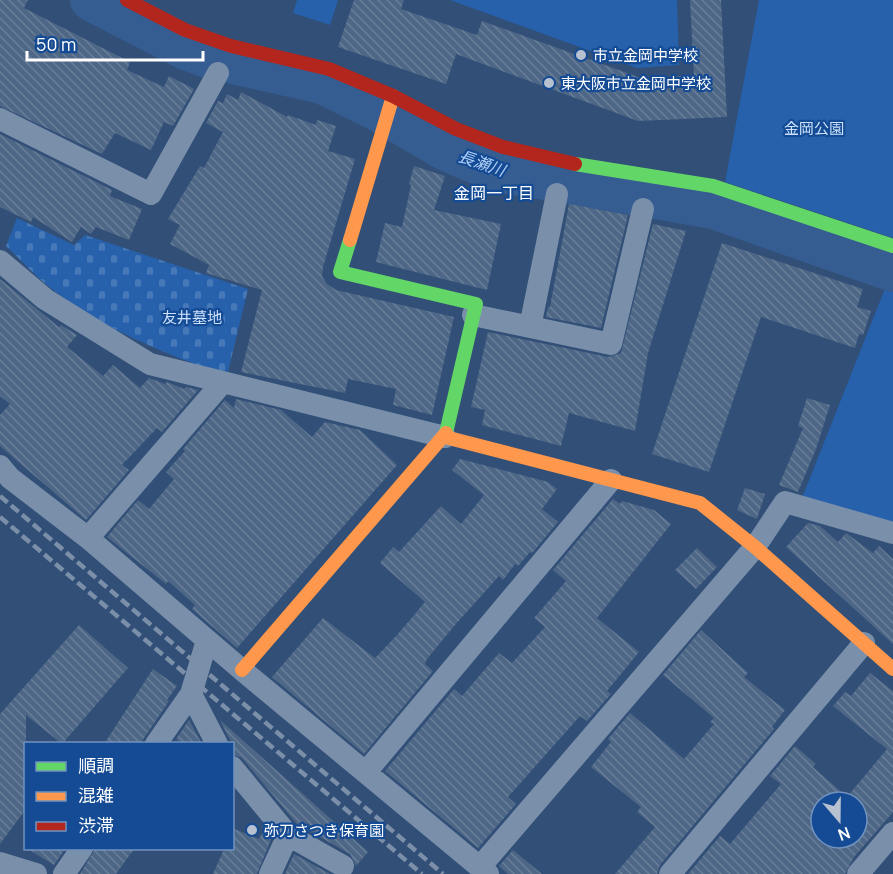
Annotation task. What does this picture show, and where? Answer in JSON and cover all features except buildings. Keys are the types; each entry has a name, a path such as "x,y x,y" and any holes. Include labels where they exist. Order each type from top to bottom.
{"street":[{"path":"127,0 185,30 231,46 329,69 391,102 503,147 551,160 713,186 893,246"},
{"path":"0,119 151,194 218,73"},
{"path":"242,670 445,437 476,304 340,272 391,102"},
{"path":"530,327 558,195"},
{"path":"473,315 611,344 643,209"},
{"path":"0,261 45,298 150,364 700,503 893,669"},
{"path":"88,538 223,382"},
{"path":"0,466 10,478 88,538 242,670 484,870 755,548 785,502 893,533"},
{"path":"366,772 611,480"},
{"path":"157,742 190,694 207,640"},
{"path":"670,874 864,643"},
{"path":"190,694 216,742"},
{"path":"234,769 288,835 343,866"},
{"path":"858,874 893,833"},
{"path":"270,874 288,835"},
{"path":"64,874 81,850"},
{"path":"0,863 36,874"}],"green space":[{"path":"297,0 338,0 330,25 293,13"},
{"path":"450,0 677,0 679,65 637,68"},
{"name":"金岡公園","path":"759,0 893,0 893,238 725,182"},
{"name":"友井墓地","path":"17,218 74,245 85,235 248,289 227,376 137,340 94,317 53,290 6,246"},
{"path":"890,276 893,277 893,528 802,498"}],"waterway":[{"name":"長瀬川","path":"91,0 186,49 210,58 322,83 377,110 448,151 492,170 713,208 893,271"}],"railway":[{"path":"0,496 443,874"},
{"path":"0,517 422,874"}],"traffic: fast":[{"path":"575,164 713,186 893,246"},
{"path":"350,240 340,272 476,304 446,433"}],"traffic: slow":[{"path":"350,240 393,96"},
{"path":"242,670 446,433"},
{"path":"445,437 700,503 755,547 893,669"}],"traffic: jam":[{"path":"127,0 185,30 231,46 329,69 393,96 456,129 503,147 575,164"}],"place":[{"name":"市立金岡中学校","path":"581,55"},
{"name":"東大阪市立金岡中学校","path":"549,83"},
{"name":"弥刀さつき保育園","path":"252,830"}],"district":[{"name":"金岡一丁目","path":"494,193"}]}
